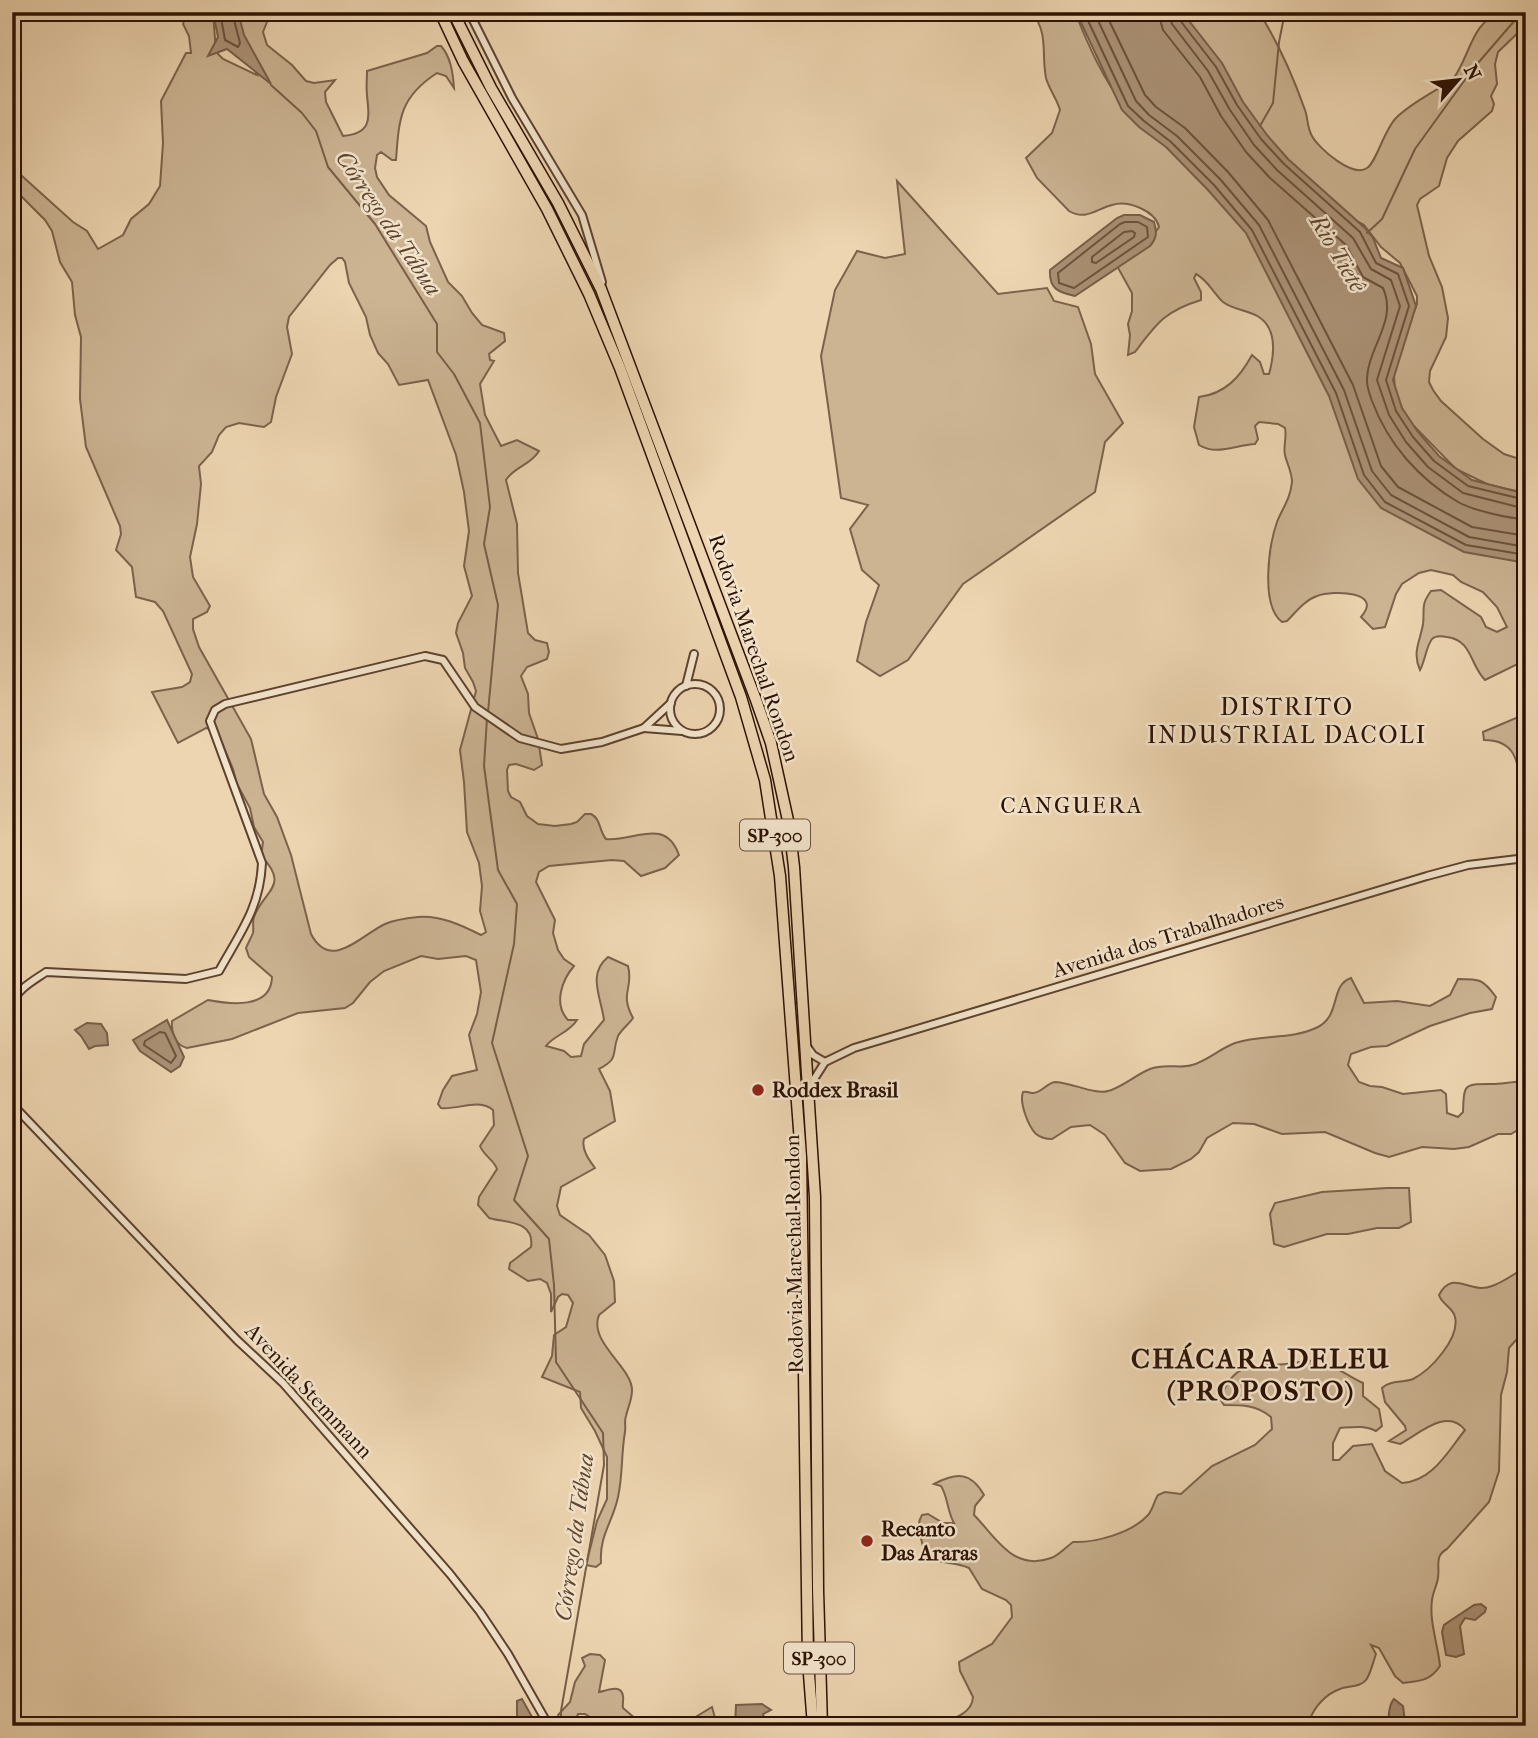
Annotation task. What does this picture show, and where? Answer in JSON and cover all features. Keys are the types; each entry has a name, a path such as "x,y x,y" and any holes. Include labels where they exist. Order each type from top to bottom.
{"highway":[{"name":"Rodovia Marechal Rondon","path":"440,12 463,61 547,209 590,294 737,685 757,744 765,780 780,876 802,1156 808,1661 813,1726"},
{"name":"Rodovia Marechal Rondon","path":"453,12 473,56 582,248 618,332 771,743 789,825 815,1197 817,1571 822,1726"}],"street":[{"path":"469,12 512,98 582,215 618,332"},
{"path":"686,686 694,653"},
{"path":"12,1003 27,985 46,972 186,979 219,971 250,916 261,887 262,863 209,720 215,710 225,704 425,656 443,660 475,707 520,738 561,749 602,742 644,728 690,734 707,732 719,719 719,702 708,688 693,684 686,686 644,728"},
{"path":"671,703 672,718 682,731"},
{"name":"Avenida dos Trabalhadores","path":"825,1062 854,1048 1427,876 1468,865 1526,858"},
{"path":"805,1044 813,1055 825,1062 808,1089"},
{"path":"12,1092 14,1106"},
{"name":"Avenida Stemmann","path":"14,1106 236,1340 283,1383 450,1574 508,1654 550,1726"}],"shaded area":[{"path":"187,12 213,12 216,52 223,59 257,75 231,12 271,12 263,32 267,45 292,65 306,81 314,83 335,80 325,92 326,102 343,136 360,132 367,123 367,71 427,53 437,46 441,46 447,55 454,88 446,76 437,73 415,91 401,120 396,160 381,152 377,155 375,168 377,177 389,195 426,226 430,242 448,282 462,296 472,313 482,325 504,333 505,341 489,354 490,360 494,361 480,384 485,415 501,446 517,440 539,451 532,460 506,480 517,524 518,573 528,633 535,640 547,643 549,652 547,659 527,667 521,676 528,694 529,713 538,739 542,765 534,770 516,764 509,765 508,791 511,797 520,802 527,816 538,824 571,824 585,814 591,814 597,819 606,839 657,834 665,836 673,843 679,855 665,868 641,876 624,861 612,860 549,866 539,872 536,882 555,920 553,933 558,950 564,959 574,966 563,985 560,1000 563,1014 568,1020 577,1020 546,1046 564,1051 571,1057 581,1056 584,1044 604,1020 597,978 598,971 608,957 628,966 627,1002 633,1018 618,1036 610,1062 599,1069 610,1091 615,1121 584,1139 588,1158 595,1168 561,1187 557,1206 560,1215 589,1235 605,1255 614,1281 615,1302 599,1315 597,1325 605,1345 630,1381 632,1390 625,1420 618,1497 604,1536 601,1563 596,1567 586,1565 597,1521 607,1499 607,1457 581,1408 580,1392 542,1377 552,1356 554,1335 566,1327 573,1303 568,1295 562,1294 551,1312 551,1294 547,1283 540,1279 528,1281 509,1269 510,1263 531,1247 531,1238 524,1227 489,1218 478,1205 479,1197 497,1169 480,1146 494,1125 493,1110 481,1105 441,1108 438,1104 452,1076 477,1070 469,1035 481,992 476,960 466,956 438,959 421,956 384,971 345,1008 298,1013 232,1039 187,1048 179,1044 173,1034 172,1021 208,1000 247,1002 257,1000 270,988 272,977 249,957 246,948 253,933 254,917 272,888 274,875 261,856 263,842 254,827 250,808 237,784 217,731 206,728 178,743 152,692 182,687 190,682 192,674 163,611 155,602 136,597 132,567 116,550 121,534 120,526 86,447 80,399 81,337 75,315 72,282 60,262 52,231 45,220 12,187 12,167 73,222 87,231 98,249 123,235 131,219 149,204 160,186 163,143 161,101 186,53 191,53 189,36 183,24","holes":["342,258 349,283 366,317 378,353 388,364 399,385 428,380 456,455 464,492 469,531 464,566 472,596 458,623 456,633 465,668 476,691 460,750 467,832 479,863 482,886 480,911 486,932 481,935 442,919 414,917 385,924 346,947 328,950 319,945 311,934 291,855 277,817 264,794 251,739 199,647 193,619 207,612 210,606 193,577 190,557 201,484 199,466 212,452 219,435 226,427 239,423 264,427 271,422 276,397 292,354 287,327 289,317 330,265"]},
{"path":"1032,12 1075,12 1097,61 1125,107 1243,214 1275,274 1526,560 1526,660 1485,680 1461,643 1439,636 1430,642 1420,670 1417,647 1423,624 1424,604 1431,591 1441,590 1481,617 1486,627 1497,632 1507,627 1497,607 1483,592 1461,582 1453,575 1431,570 1419,573 1402,584 1385,627 1373,629 1361,617 1366,602 1354,594 1334,593 1313,598 1287,621 1282,622 1275,614 1269,589 1269,559 1277,522 1288,499 1292,482 1285,452 1285,428 1278,424 1259,422 1255,426 1258,439 1255,444 1213,450 1199,445 1194,427 1199,397 1217,392 1231,383 1252,355 1260,362 1264,374 1269,374 1273,351 1272,336 1265,322 1259,317 1223,302 1196,274 1194,278 1201,292 1201,300 1163,319 1135,352 1128,355 1132,293 1117,266 1159,227 1146,211 1132,205 1118,204 1086,215 1075,214 1037,178 1026,158 1052,133 1060,110 1046,78 1043,36"},
{"path":"1169,12 1260,14 1290,73 1312,136 1337,161 1361,170 1370,165 1388,130 1402,112 1453,79 1472,40 1484,23 1503,12 1526,12 1526,25 1498,52 1495,64 1497,84 1491,96 1494,104 1492,111 1458,141 1447,158 1439,186 1420,199 1417,205 1429,256 1442,287 1448,318 1446,337 1430,371 1429,382 1441,401 1483,439 1504,454 1526,461 1526,493 1489,485 1456,469 1406,418 1395,394 1394,374 1417,304 1417,296 1400,263 1381,247 1364,225 1349,217 1268,144"},
{"path":"897,181 998,294 1047,288 1054,301 1078,307 1091,344 1095,374 1123,423 1105,442 1095,492 963,584 908,660 880,676 857,661 866,622 879,585 862,570 850,529 868,505 841,498 821,356 835,290 857,251 885,258 905,254"},
{"path":"1526,711 1526,796 1516,759 1511,751 1496,741 1484,740 1483,732 1521,716"},
{"path":"1351,978 1364,1003 1397,1001 1430,1006 1450,995 1458,979 1484,983 1496,997 1492,1009 1430,1026 1387,1046 1371,1047 1351,1054 1348,1065 1359,1082 1370,1086 1403,1094 1441,1090 1446,1094 1447,1113 1458,1117 1463,1112 1467,1087 1476,1084 1526,1082 1526,1125 1511,1134 1498,1134 1469,1147 1422,1147 1389,1157 1325,1132 1282,1134 1254,1124 1233,1123 1207,1138 1199,1152 1191,1159 1171,1169 1140,1171 1125,1163 1105,1135 1090,1125 1071,1127 1048,1139 1036,1134 1027,1120 1022,1102 1023,1092 1036,1093 1053,1082 1108,1091 1150,1069 1192,1065 1235,1043 1298,1034 1318,1027 1330,1015 1340,987"},
{"path":"1409,1188 1411,1222 1399,1228 1327,1234 1284,1247 1274,1244 1270,1214 1275,1203 1322,1192"},
{"path":"1526,1267 1526,1337 1516,1340 1509,1348 1501,1395 1499,1471 1489,1502 1439,1558 1438,1578 1431,1608 1440,1666 1432,1675 1420,1681 1403,1683 1395,1676 1379,1648 1371,1645 1376,1654 1364,1682 1330,1694 1318,1705 1310,1719 1295,1719 1289,1726 933,1726 968,1709 973,1697 960,1671 959,1662 992,1644 1012,1617 1011,1605 982,1589 969,1568 938,1561 923,1548 919,1529 922,1515 928,1514 943,1523 954,1523 941,1486 934,1484 950,1477 969,1478 984,1495 975,1506 974,1515 1006,1550 1026,1560 1051,1558 1073,1542 1102,1539 1133,1527 1148,1515 1158,1495 1165,1492 1181,1494 1212,1466 1255,1445 1272,1429 1271,1417 1266,1413 1249,1406 1224,1405 1220,1399 1231,1378 1238,1372 1254,1366 1310,1361 1329,1365 1363,1383 1363,1396 1379,1409 1382,1426 1376,1431 1363,1427 1340,1428 1333,1443 1333,1460 1339,1460 1353,1446 1372,1444 1385,1471 1402,1483 1413,1481 1423,1477 1439,1464 1465,1430 1450,1421 1442,1422 1424,1429 1400,1444 1389,1441 1406,1430 1385,1402 1382,1388 1420,1375 1436,1361 1449,1343 1455,1317 1439,1295 1444,1287 1456,1283 1484,1288 1505,1280"},
{"path":"590,1654 600,1655 605,1660 599,1692 613,1689 622,1692 623,1708 637,1720 684,1724 712,1707 719,1726 594,1726 593,1719 585,1714 578,1714 573,1726 561,1726 558,1715 570,1702 575,1682 585,1666 582,1658"}],"water":[{"path":"213,12 238,12 244,35 271,84 227,49 208,56 218,37"},
{"name":"Rio Tietê","path":"1076,12 1182,12 1222,63 1243,102 1267,135 1288,159 1365,228 1373,238 1381,258 1403,268 1416,306 1393,380 1402,408 1439,456 1472,480 1526,494 1526,563 1464,552 1381,508 1358,479 1329,396 1246,233 1166,147 1122,110"},
{"path":"1124,215 1140,215 1154,222 1156,235 1150,246 1075,296 1056,289 1051,282 1050,270"},
{"path":"167,1020 184,1057 180,1066 171,1072 140,1051 133,1040"},
{"path":"87,1023 101,1024 107,1033 108,1045 89,1049 75,1030"},
{"path":"1481,1604 1486,1608 1485,1612 1475,1620 1465,1618 1460,1626 1464,1654 1456,1657 1446,1655 1442,1632 1444,1625 1474,1605"},
{"path":"522,1699 537,1726 517,1726 517,1701"},
{"path":"1394,1699 1403,1706 1405,1722 1398,1725 1390,1723 1389,1720 1389,1710"},
{"path":"762,1704 771,1710 763,1714 766,1726 735,1726 736,1705"}],"waterway":[{"path":"1260,126 1273,103 1285,12"},
{"path":"1367,233 1382,219 1415,149 1472,70 1522,12"},
{"name":"Córrego da Tábua","path":"271,85 302,113 316,131 328,167 375,224 437,324 437,352 454,374 480,423 490,507 484,544 498,605 488,712"},
{"name":"Córrego da Tábua","path":"487,718 484,766 498,870 517,904 514,944 492,1043 528,1156 514,1200 549,1239 554,1285 556,1362 603,1433 604,1465 561,1711 561,1726"}],"place":[{"name":"Roddex Brasil","path":"758,1090"},
{"name":"Recanto Das Araras","path":"867,1541"}],"district":[{"name":"DISTRITO INDUSTRIAL DACOLI","path":"1287,721"},
{"name":"CANGUERA","path":"1072,805"},
{"name":"CHÁCARA DELEU (PROPOSTO)","path":"1261,1374"}]}
